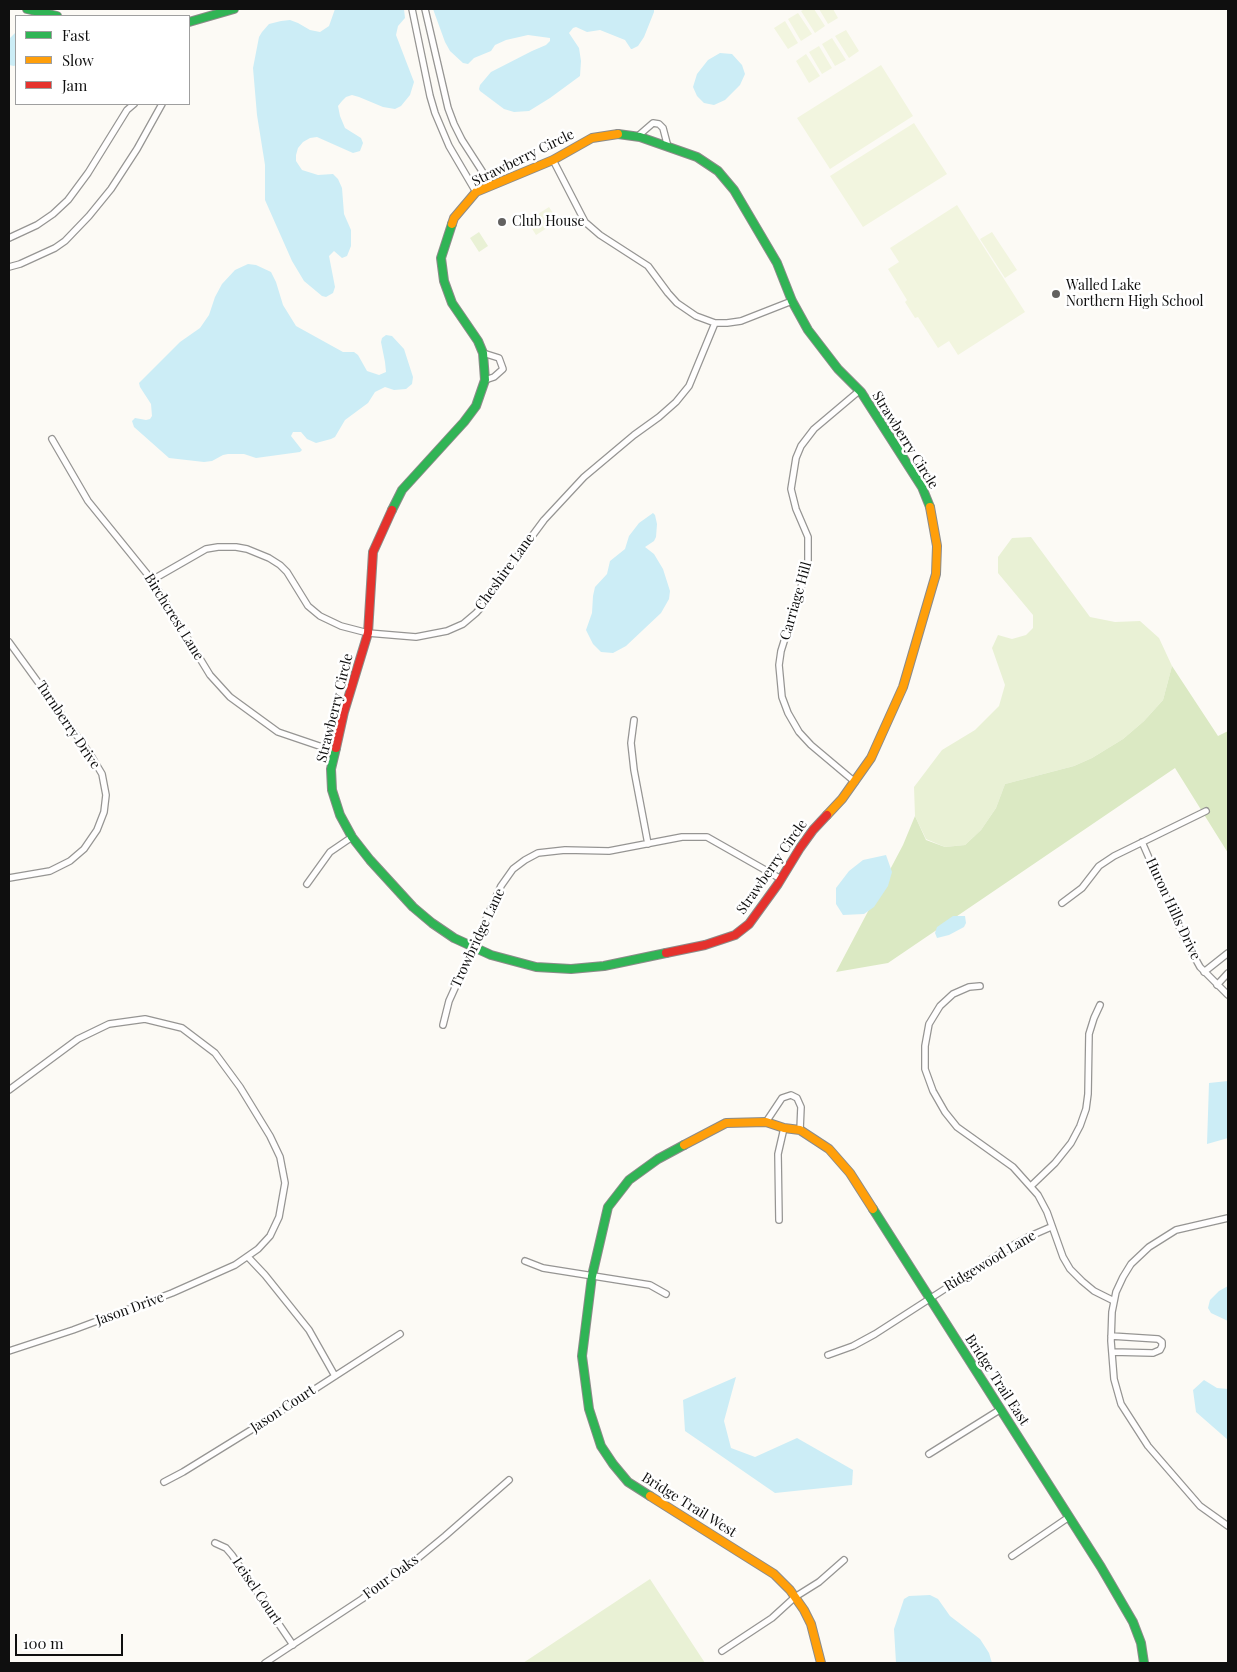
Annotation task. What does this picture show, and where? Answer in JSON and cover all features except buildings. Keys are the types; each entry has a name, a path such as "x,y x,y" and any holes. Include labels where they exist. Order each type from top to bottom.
{"street":[{"path":"27,9 53,15"},
{"path":"190,22 234,9"},
{"path":"412,9 435,112 449,146 476,192"},
{"path":"425,9 448,108 462,140 491,185"},
{"path":"415,29 428,27"},
{"path":"9,238 37,225 68,200 88,173 127,110 133,105"},
{"path":"9,266 20,264 55,248 89,216 137,149 161,105"},
{"path":"435,112 448,108"},
{"path":"638,136 653,123 659,124 663,128 668,147"},
{"name":"Strawberry Circle","path":"618,134 638,136 696,157 718,171 734,190 777,263 792,301 817,343 859,391 922,487 930,505 937,546 936,574 903,687 870,758 855,782 813,830 800,848 759,912 735,935 705,945 604,966 571,968 536,967 491,955 454,938 412,907 352,837 340,815 332,790 331,769 344,712 368,633 373,552 383,527 402,490 464,422 476,406 485,380 483,353 478,342 452,303 444,281 441,258 454,218 476,192 553,160 592,138 618,134"},
{"path":"553,160 585,222 600,235 648,266 668,293 696,316 715,322 741,321 792,301"},
{"name":"Cheshire Lane","path":"152,580 206,549 227,547 247,549 280,565 287,572 308,606 320,616 341,626 368,633 416,637 447,631 463,624 487,601 520,551 544,520 584,477 676,402 689,386 715,322"},
{"name":"Strawberry Circle","path":"483,353 499,358 503,369 494,377 485,380"},
{"name":"Carriage Hill","path":"855,782 810,745 799,732 788,713 782,697 779,665 781,651 808,565 808,536 796,509 792,494 796,458 801,446 814,429 859,391"},
{"name":"Birchcrest Lane","path":"52,438 88,501 152,580 210,675 230,697 278,732 334,751"},
{"name":"Turnberry Drive","path":"9,642 90,754 102,774 106,795 104,812 97,830 84,849 70,860 50,871 9,878"},
{"path":"634,720 631,743 634,770 648,844"},
{"path":"1062,903 1082,888 1099,866 1114,856 1206,811"},
{"path":"307,884 330,852 352,837"},
{"name":"Trowbridge Lane","path":"443,1025 449,1001 501,886 513,869 538,853 565,850 609,851 682,837 707,837 781,879"},
{"name":"Huron Hills Drive","path":"1142,842 1185,940 1204,972 1228,995"},
{"path":"1204,972 1228,953"},
{"path":"1217,985 1228,973"},
{"path":"980,986 953,994 940,1006 929,1024 925,1046 925,1069 933,1091 945,1112 958,1127 1013,1167 1038,1195 1047,1212 1063,1257 1070,1268 1094,1291 1114,1301"},
{"path":"1030,1186 1071,1143 1080,1126 1086,1109 1088,1094 1089,1034 1100,1005"},
{"name":"Jason Drive","path":"9,1090 78,1039 93,1030 109,1024 145,1019 182,1028 216,1053 238,1084 270,1136 280,1157 285,1183 279,1218 270,1236 248,1257 230,1268 172,1293 73,1330 9,1351"},
{"path":"766,1122 782,1098 791,1095 798,1098 800,1130"},
{"name":"Bridge Trail East","path":"658,1159 726,1123 766,1122 784,1128 800,1130 829,1149 850,1173 1101,1567 1133,1622 1141,1643 1145,1663"},
{"path":"779,1220 778,1154 784,1128"},
{"name":"Bridge Trail West","path":"658,1159 629,1180 608,1208 592,1276 582,1356 589,1409 594,1428 601,1446 628,1482 774,1574 790,1590 811,1624 821,1663"},
{"path":"1228,1218 1176,1230 1149,1247 1131,1264 1123,1277 1116,1292 1112,1312 1114,1379 1121,1404 1148,1446 1200,1506 1228,1526"},
{"name":"Ridgewood Lane","path":"828,1355 853,1346 874,1334 1028,1237 1051,1227"},
{"path":"248,1257 265,1275 309,1330 335,1376"},
{"path":"525,1261 543,1268 650,1285 666,1294"},
{"name":"Jason Court","path":"164,1482 200,1462 400,1334"},
{"path":"1112,1336 1158,1339 1162,1342 1160,1350 1153,1353 1112,1352"},
{"path":"929,1454 1000,1409"},
{"name":"Four Oaks","path":"265,1663 362,1599 418,1559 509,1480"},
{"path":"1012,1556 1069,1517"},
{"name":"Leisel Court","path":"215,1543 226,1548 232,1554 293,1645"},
{"path":"722,1651 772,1618 795,1597 819,1582 844,1560"}],"green space":[{"path":"814,9 825,26 815,33 801,11"},
{"path":"819,9 833,9 838,18 828,24"},
{"path":"798,13 812,34 801,41 788,19"},
{"path":"785,21 798,43 788,49 774,28"},
{"path":"846,30 859,51 849,58 835,36"},
{"path":"832,38 846,60 835,66 822,44"},
{"path":"819,46 832,68 822,74 809,52"},
{"path":"806,54 820,76 809,83 796,61"},
{"path":"881,65 913,116 830,169 797,118"},
{"path":"914,123 947,174 863,227 830,176"},
{"path":"957,205 1025,312 958,355 949,341 938,348 918,317 915,318 905,302 907,300 888,269 899,262 890,248"},
{"path":"549,207 558,221 536,235 527,221"},
{"path":"479,232 488,246 479,252 470,238"},
{"path":"992,232 1017,270 1005,278 980,239"},
{"path":"1031,537 1090,617 1115,622 1140,621 1159,638 1172,666 1163,700 1144,721 1123,739 1092,758 1074,766 1005,784 996,808 981,830 965,845 945,847 926,839 915,816 914,787 942,750 975,730 999,706 1005,685 992,648 998,635 1012,639 1026,635 1033,628 1033,615 998,573 998,557 1012,538"},
{"path":"1172,666 1218,736 1228,731 1228,853 1175,768 888,963 836,972 903,845 915,816 926,840 945,847 965,845 981,830 996,808 1005,784 1074,766 1092,758 1123,739 1144,721 1163,700"},
{"path":"650,1579 705,1663 523,1663"}],"water":[{"path":"335,9 404,9 405,18 398,26 396,35 414,82 410,95 401,106 395,109 383,107 352,95 346,97 338,106 345,128 361,138 363,143 360,151 353,153 317,137 303,142 298,148 296,161 302,170 318,175 333,174 338,179 342,188 344,214 351,230 351,246 347,256 342,258 334,251 329,256 335,287 333,293 326,297 322,296 304,281 292,261 265,200 265,165 257,115 253,68 259,37 269,24 290,20 310,30 320,32 329,26"},
{"path":"433,9 654,9 654,12 644,37 638,46 632,49 625,40 600,30 587,32 576,27 573,28 569,33 579,48 581,61 580,76 529,111 514,112 504,109 480,91 480,85 491,72 546,45 550,38 528,35 506,40 495,45 491,51 474,58 468,64 463,63 450,51 445,42"},
{"path":"15,33 14,66 9,65 9,39"},
{"path":"720,53 732,54 742,65 745,74 740,85 725,100 714,105 704,103 697,96 693,87 697,74 708,60"},
{"path":"248,264 256,265 271,272 283,305 296,326 343,352 354,352 358,355 367,371 379,375 386,372 381,342 382,338 386,335 392,336 404,349 413,377 412,384 406,389 394,390 385,387 375,392 368,403 345,420 335,437 331,439 316,443 307,439 301,432 293,432 291,436 302,450 300,452 256,458 244,454 228,454 212,461 204,462 169,458 134,427 132,421 135,418 146,420 152,416 151,404 139,383 180,342 200,328 209,315 222,284 235,270"},
{"path":"653,513 657,524 656,537 654,541 645,547 654,554 663,569 670,591 669,599 661,613 626,646 613,653 601,652 593,644 586,630 592,613 595,587 607,574 610,561 625,549 629,536 639,523"},
{"path":"886,855 892,872 888,886 874,907 864,914 843,915 836,904 836,888 849,871 863,860"},
{"path":"953,916 965,916 966,923 964,927 949,935 937,938 935,933 937,927"},
{"path":"1228,1081 1228,1138 1207,1144 1209,1083"},
{"path":"1228,1286 1228,1321 1211,1313 1208,1308 1210,1300 1219,1291"},
{"path":"736,1377 724,1421 731,1448 755,1457 797,1438 853,1470 852,1485 775,1493 685,1431 683,1400"},
{"path":"1204,1380 1217,1388 1228,1389 1228,1440 1196,1412 1193,1390"},
{"path":"930,1595 938,1599 950,1616 980,1639 989,1653 992,1663 896,1663 894,1629 904,1599 909,1596"}],"traffic: fast":[{"path":"27,9 53,15"},
{"path":"190,22 234,9"},
{"path":"618,134 640,137 697,157 718,171 734,190 777,263 792,301 808,330 838,369 861,392 922,487 930,507"},
{"path":"392,510 402,490 464,422 476,406 485,380 483,353 478,341 452,303 444,281 441,258 452,224"},
{"path":"336,748 331,769 332,790 340,815 352,837 370,860 413,907 454,938 491,955 536,967 571,969 604,966 666,953"},
{"path":"650,1496 628,1482 601,1446 589,1409 582,1356 592,1276 608,1207 629,1180 658,1159 684,1145"},
{"path":"873,1209 1101,1567 1133,1622 1141,1643 1144,1663"}],"traffic: slow":[{"path":"452,224 454,218 476,192 553,160 592,138 618,134"},
{"path":"827,815 842,799 871,758 903,687 936,574 937,546 930,507"},
{"path":"684,1145 726,1123 766,1122 784,1128 800,1130 829,1149 850,1173 873,1209"},
{"path":"650,1496 774,1574 790,1590 804,1610 811,1624 821,1663"}],"traffic: jam":[{"path":"336,748 344,712 368,633 373,552 392,510"},
{"path":"666,953 705,945 735,935 749,924 778,884 800,848 827,815"}],"place":[{"name":"Club House","path":"502,222"},
{"name":"Walled Lake Northern High School","path":"1056,294"}]}
